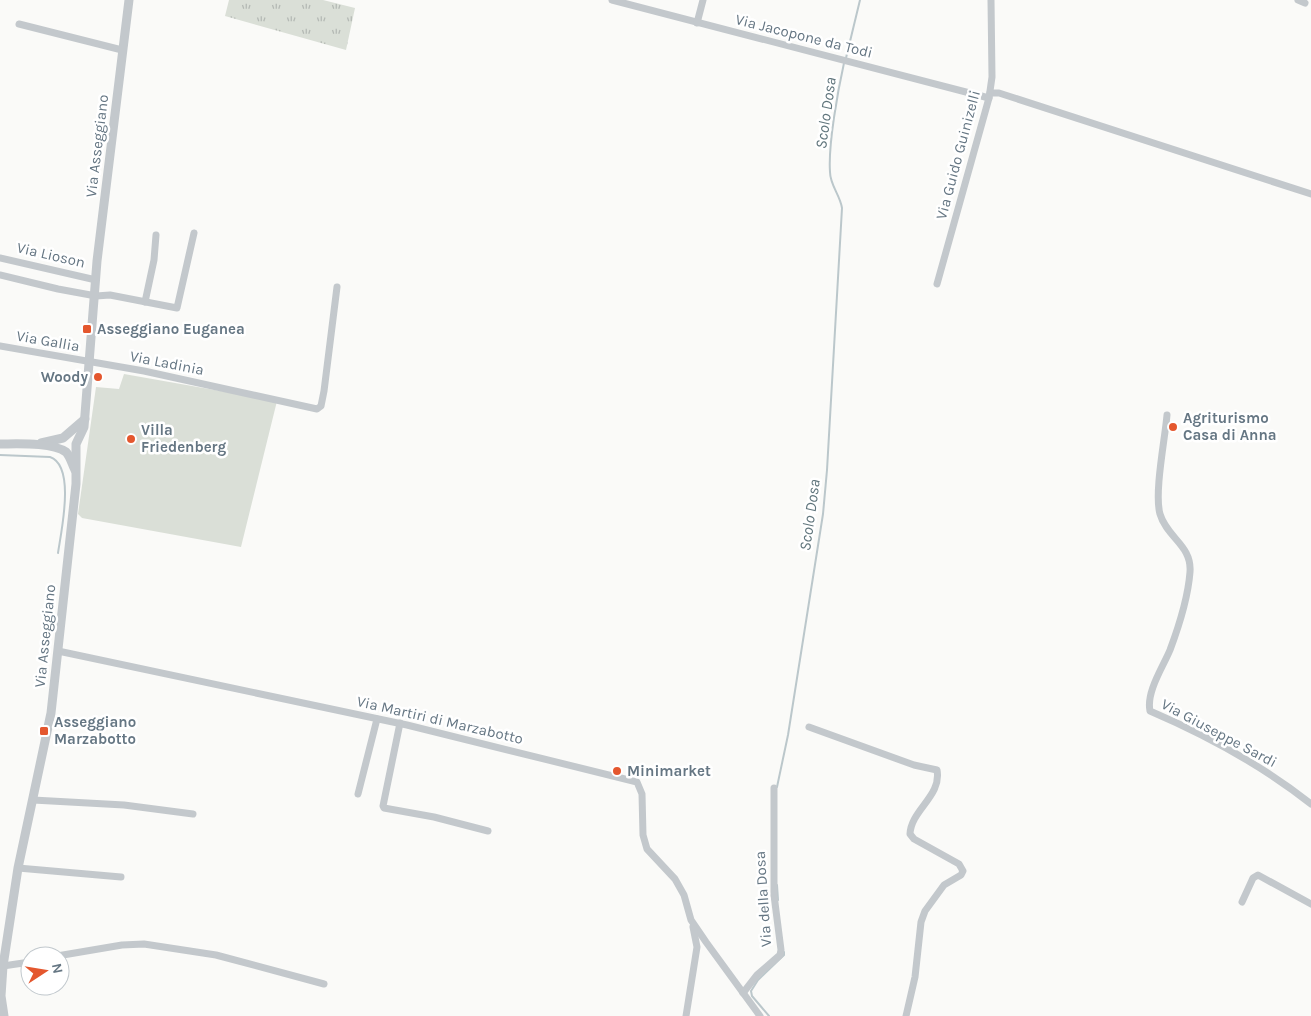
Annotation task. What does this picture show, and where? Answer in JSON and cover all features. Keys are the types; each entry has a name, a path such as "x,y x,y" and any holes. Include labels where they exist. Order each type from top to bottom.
{"street":[{"name":"Via Asseggiano","path":"4,1016 1,996 3,966 18,868 49,726 76,474 76,445 83,430 85,418 91,363 96,280 129,0"},
{"name":"Via Jacopone da Todi","path":"612,0 840,60 990,96 999,93 1311,194"},
{"path":"697,23 703,0"},
{"name":"Via Guido Guinizelli","path":"937,284 990,96 991,0"},
{"path":"19,24 122,50"},
{"path":"0,275 96,296 110,296 177,308 194,234"},
{"path":"145,302 154,260 156,235"},
{"name":"Via Lioson","path":"0,258 96,280"},
{"name":"Via Ladinia","path":"91,363 144,371 317,409 320,406 337,287"},
{"name":"Via Gallia","path":"0,346 91,363"},
{"name":"Via Giuseppe Sardi","path":"1167,415 1158,502 1163,522 1188,554 1190,565 1186,594 1170,649 1155,685 1149,706 1150,711 1186,727 1258,767 1311,804"},
{"path":"76,474 60,444 85,418"},
{"path":"0,444 33,444 72,438 76,445 72,452 33,444"},
{"name":"Via Martiri di Marzabotto","path":"58,651 400,723 637,782 642,794 645,844 652,856 675,879 684,895 692,920 760,1016"},
{"path":"358,794 377,719"},
{"path":"400,723 382,806 488,831"},
{"path":"809,727 914,765 937,770 938,783 913,822 910,834 914,839 959,864 963,871 961,875 936,893 925,911 921,922 915,977 906,1016"},
{"name":"Via della Dosa","path":"743,993 757,975 780,955 781,950 774,895 774,788"},
{"path":"33,800 124,805 193,814"},
{"path":"18,868 121,878"},
{"path":"1242,902 1253,878 1258,875 1311,904"},
{"path":"686,1016 697,942 692,920"},
{"path":"697,942 706,942"},
{"path":"70,954 122,944 144,944 216,955 324,984"},
{"path":"3,966 20,963"}],"green space":[{"path":"229,0 323,0 355,8 346,50 225,16"},
{"path":"124,374 277,401 241,547 82,518 78,514 96,387 119,389"}],"waterway":[{"name":"Scolo Dosa","path":"846,58 860,0"},
{"name":"Scolo Dosa","path":"777,787 788,735 823,514 842,208 830,177 830,147 844,63"},
{"path":"0,455 50,457 58,463 63,473 65,486 64,516 58,553"},
{"name":"Scolo Dosa","path":"777,885 778,900"},
{"name":"Scolo Dosa","path":"769,1016 752,996 751,991 758,980 784,955 784,952"}],"place":[{"name":"Asseggiano Euganea","path":"87,329"},
{"name":"Woody","path":"98,377"},
{"name":"Agriturismo Casa di Anna","path":"1173,427"},
{"name":"Villa Friedenberg","path":"131,439"},
{"name":"Asseggiano Marzabotto","path":"44,731"},
{"name":"Minimarket","path":"617,771"}]}
